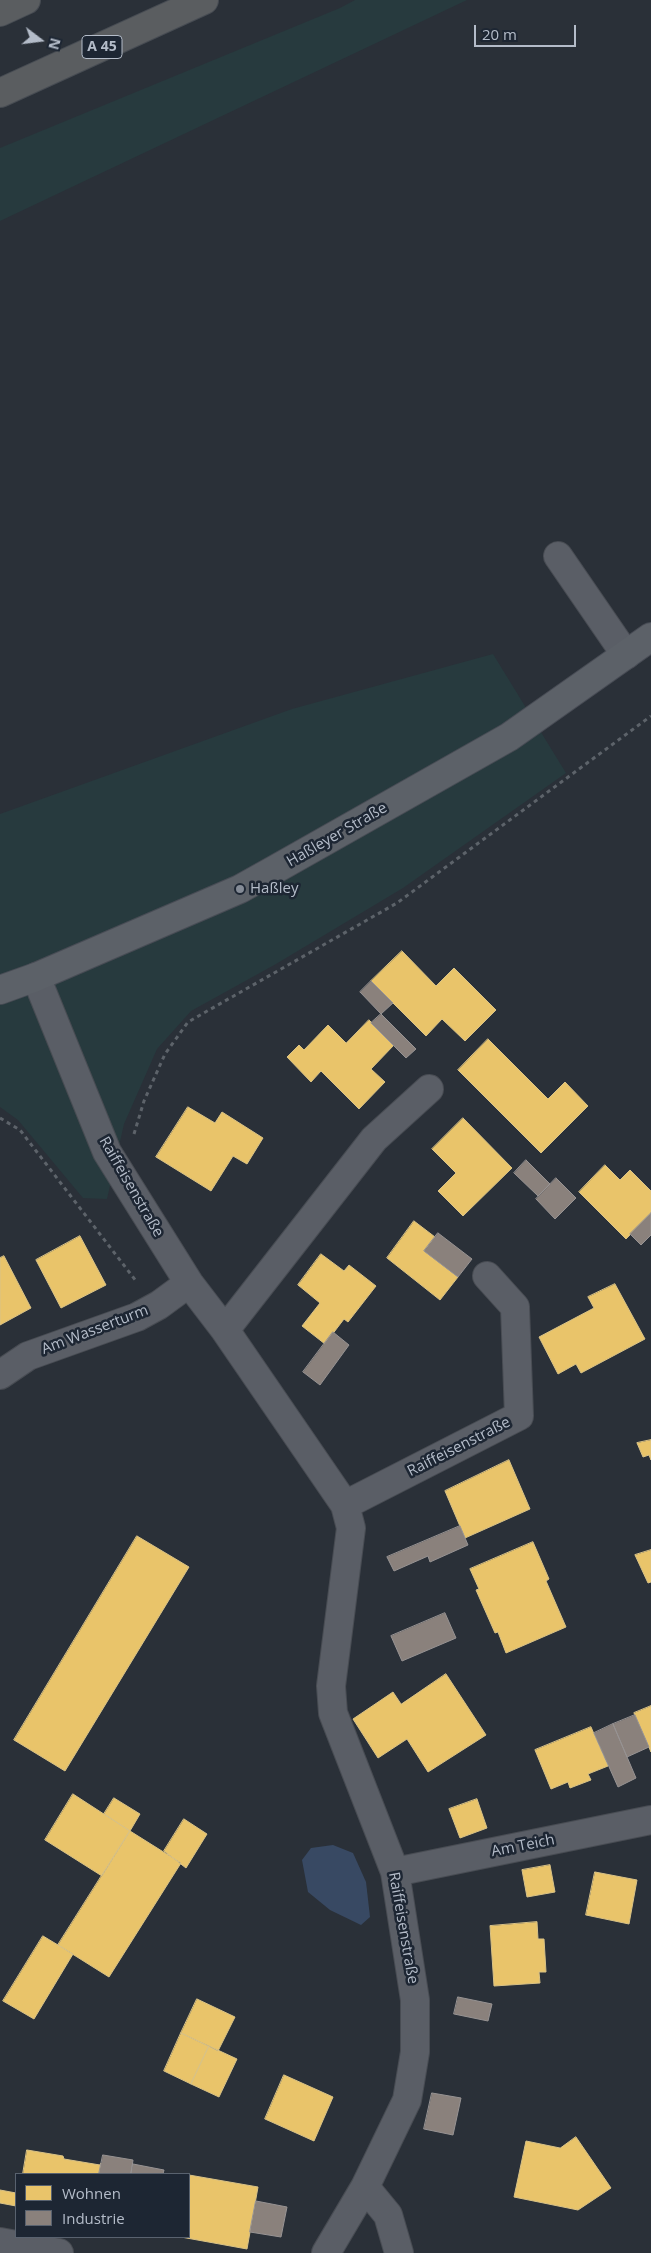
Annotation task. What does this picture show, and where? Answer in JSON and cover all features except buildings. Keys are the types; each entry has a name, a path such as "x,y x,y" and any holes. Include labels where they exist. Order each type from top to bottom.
{"highway":[{"path":"0,12 26,0"},
{"name":"A 45","path":"0,93 204,0"}],"main road":[{"name":"Haßleyer Straße","path":"0,990 36,977 240,888 274,870 509,736 651,637"}],"street":[{"path":"558,556 626,656"},
{"name":"Raiffeisenstraße","path":"36,977 107,1152 189,1283 225,1330 345,1505 351,1528 331,1686 333,1713 395,1872 415,2000 415,2052 406,2100 365,2187 326,2253"},
{"path":"225,1330 374,1139 429,1089"},
{"name":"Raiffeisenstraße","path":"345,1505 518,1416 515,1307 487,1276"},
{"name":"Am Wasserturm","path":"0,1375 28,1356 136,1317 159,1305 189,1283"},
{"name":"Am Teich","path":"395,1872 651,1820"},
{"path":"365,2187 388,2215 399,2253"},
{"path":"0,2242 59,2253"}],"path":[{"path":"122,1175 148,1094 165,1054 188,1022 397,903 651,716"},
{"path":"0,1118 20,1130 139,1285 159,1305"}],"green space":[{"path":"355,0 467,0 0,221 0,148 340,8"},
{"path":"493,654 566,773 403,888 276,964 191,1011 157,1049 124,1124 107,1199 83,1198 18,1120 0,1107 0,814 292,709"}],"water":[{"path":"333,1845 353,1853 366,1882 370,1917 361,1925 330,1910 308,1892 302,1860 311,1848"}],"place":[{"name":"Haßley","path":"240,889"}]}
